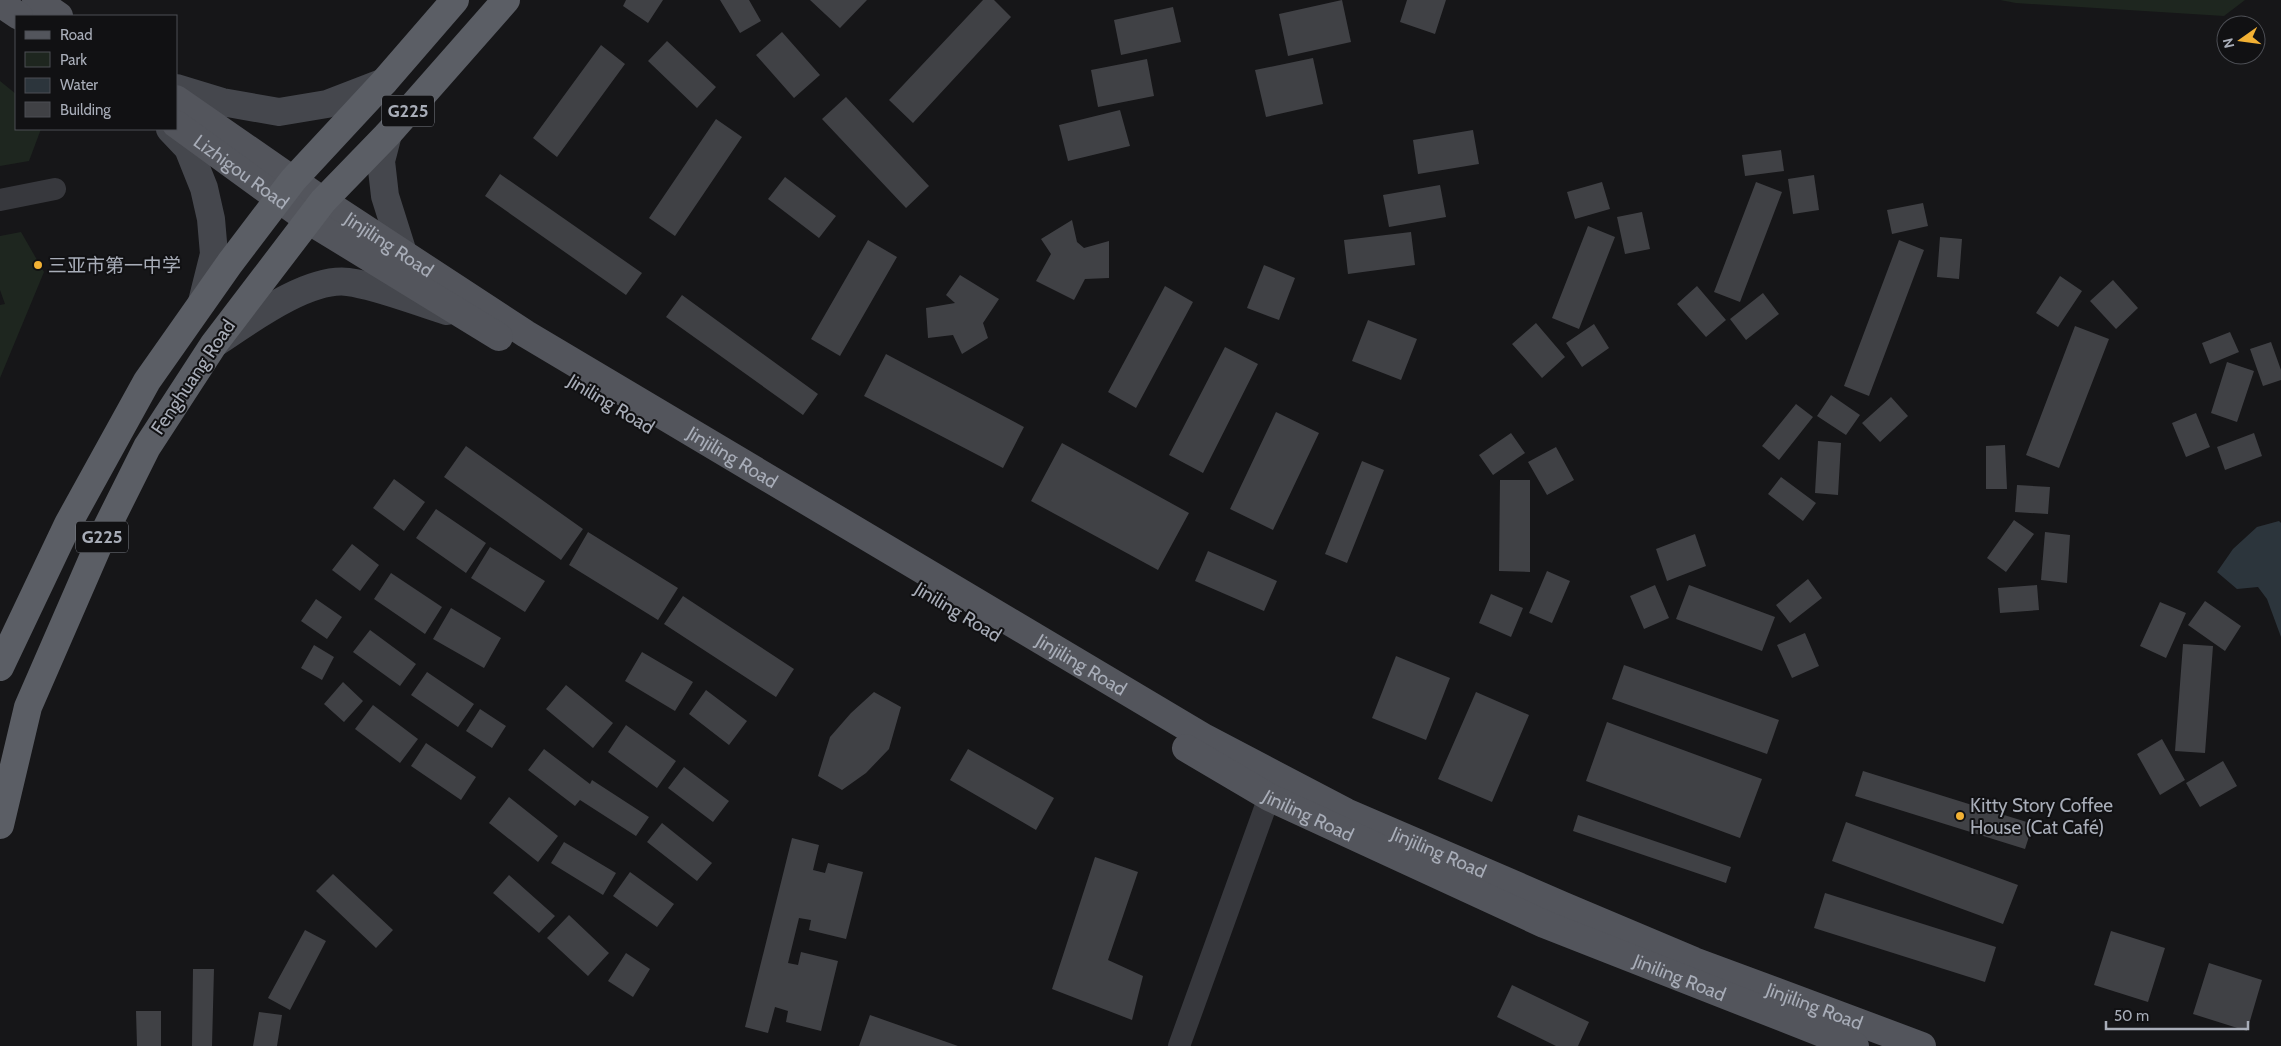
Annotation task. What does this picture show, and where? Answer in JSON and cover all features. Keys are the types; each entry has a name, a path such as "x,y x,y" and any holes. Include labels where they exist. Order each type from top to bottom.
{"highway":[{"name":"Fenghuang Road","path":"0,667 72,515 147,381 202,302 286,189 384,82 455,0"},
{"name":"Fenghuang Road","path":"0,825 28,707 102,537 147,448 214,344 315,211 388,134 506,0"}],"main road":[{"path":"36,0 58,15"},
{"path":"0,3 18,15"},
{"path":"178,89 222,102 278,112 327,104 384,82"},
{"name":"Lizhigou Road","path":"178,101 315,211"},
{"name":"Lizhigou Road","path":"178,125 286,189"},
{"path":"171,130 188,148 204,188 211,219 214,254 202,302"},
{"path":"388,134 380,161 385,196 403,253"},
{"name":"Jinjiling Road","path":"315,211 403,253 543,344 1205,738 1284,780 1346,812 1694,961 1922,1046"},
{"name":"Jiniling Road","path":"315,211 462,315 1269,797 1544,924 1855,1046"},
{"path":"214,344 283,300 321,285 347,282 462,315"}],"street":[{"path":"0,200 56,189"},
{"path":"1179,1046 1269,797"}],"green space":[{"path":"2000,0 2245,0 2225,15 2216,16 2016,3"},
{"path":"0,81 15,93 15,130 41,130 29,161 0,166"},
{"path":"21,232 44,272 0,378 0,305 5,304 0,290 0,236"}],"water":[{"path":"2279,521 2281,523 2281,637 2267,599 2258,587 2237,589 2217,572 2233,549 2257,527"}],"building":[{"path":"626,0 663,0 648,23 623,6"},
{"path":"720,0 749,0 761,21 740,33"},
{"path":"810,0 867,0 840,28"},
{"path":"983,0 994,0 1011,17 913,123 889,100"},
{"path":"1342,0 1351,42 1288,56 1279,14"},
{"path":"1407,0 1446,0 1435,34 1400,22"},
{"path":"1173,7 1181,42 1121,55 1114,20"},
{"path":"782,32 820,75 794,98 756,55"},
{"path":"667,41 716,87 697,108 648,61"},
{"path":"601,45 625,64 557,157 533,138"},
{"path":"1313,58 1323,104 1266,117 1255,70"},
{"path":"1147,59 1154,96 1098,107 1091,70"},
{"path":"846,97 929,186 906,208 822,119"},
{"path":"1120,110 1130,146 1068,161 1059,125"},
{"path":"716,119 742,137 675,236 649,218"},
{"path":"1473,130 1479,164 1418,174 1413,140"},
{"path":"1781,150 1784,171 1745,176 1742,155"},
{"path":"500,174 642,273 626,295 485,196"},
{"path":"1814,175 1819,210 1793,214 1788,179"},
{"path":"785,177 836,216 819,238 768,199"},
{"path":"1602,182 1610,209 1575,219 1567,192"},
{"path":"1756,182 1782,192 1740,302 1714,292"},
{"path":"1440,185 1446,217 1389,227 1383,195"},
{"path":"1923,203 1928,226 1892,234 1887,210"},
{"path":"1642,212 1650,249 1625,254 1617,217"},
{"path":"1072,220 1077,242 1084,248 1109,241 1109,278 1085,279 1074,300 1036,281 1051,254 1041,239"},
{"path":"1588,226 1615,237 1579,329 1552,318"},
{"path":"1411,232 1415,265 1348,274 1344,240"},
{"path":"1940,237 1962,239 1959,279 1937,277"},
{"path":"868,240 897,257 840,356 811,339"},
{"path":"1899,240 1924,250 1869,396 1844,386"},
{"path":"1264,265 1295,278 1279,320 1247,308"},
{"path":"960,275 999,299 983,323 988,338 962,354 953,335 928,338 926,308 955,303 946,295"},
{"path":"2060,276 2082,291 2058,327 2036,313"},
{"path":"2113,280 2138,308 2116,329 2090,301"},
{"path":"1165,286 1193,302 1136,408 1108,392"},
{"path":"1697,286 1726,320 1706,337 1677,304"},
{"path":"1763,293 1779,314 1746,340 1730,319"},
{"path":"682,295 818,394 803,415 666,317"},
{"path":"1368,320 1417,339 1401,380 1352,361"},
{"path":"1536,323 1565,357 1542,378 1512,344"},
{"path":"1594,324 1609,348 1582,367 1566,343"},
{"path":"2075,326 2109,339 2059,468 2026,455"},
{"path":"2230,332 2239,352 2210,364 2202,343"},
{"path":"2271,342 2281,370 2281,380 2263,386 2250,349"},
{"path":"1225,347 1258,364 1203,473 1169,455"},
{"path":"886,354 1024,427 1003,468 864,396"},
{"path":"2227,362 2254,371 2237,422 2211,413"},
{"path":"1831,395 1860,415 1846,435 1817,416"},
{"path":"1891,397 1908,416 1880,442 1862,423"},
{"path":"1796,404 1813,417 1779,460 1762,446"},
{"path":"1276,412 1319,433 1273,530 1230,509"},
{"path":"2196,413 2210,447 2186,457 2172,423"},
{"path":"1511,433 1525,453 1493,475 1479,455"},
{"path":"2254,433 2262,456 2225,470 2217,447"},
{"path":"1818,441 1841,443 1838,495 1815,493"},
{"path":"1062,443 1189,513 1158,570 1031,501"},
{"path":"2005,445 2007,489 1986,489 1986,446"},
{"path":"466,446 583,529 561,560 444,477"},
{"path":"1556,447 1574,480 1547,495 1528,462"},
{"path":"1362,461 1384,470 1347,563 1325,554"},
{"path":"1781,477 1816,503 1803,521 1768,494"},
{"path":"394,479 425,502 404,531 373,508"},
{"path":"1500,480 1530,480 1530,572 1499,571"},
{"path":"2017,485 2050,487 2048,514 2015,512"},
{"path":"436,509 486,543 466,573 416,538"},
{"path":"2014,520 2034,534 2006,572 1987,558"},
{"path":"588,532 678,588 658,620 569,565"},
{"path":"2045,532 2070,535 2067,583 2041,580"},
{"path":"1695,534 1706,566 1667,581 1656,549"},
{"path":"352,544 379,565 360,591 332,570"},
{"path":"490,547 545,581 525,612 471,578"},
{"path":"1208,551 1277,581 1264,611 1195,581"},
{"path":"1547,571 1570,581 1552,623 1529,613"},
{"path":"391,573 442,607 425,634 374,599"},
{"path":"1808,579 1822,598 1790,623 1776,605"},
{"path":"1655,585 1669,618 1644,629 1630,596"},
{"path":"1689,585 1775,617 1762,651 1676,619"},
{"path":"2037,585 2039,610 2000,613 1998,588"},
{"path":"1491,594 1523,608 1511,637 1479,623"},
{"path":"683,596 794,669 776,697 664,624"},
{"path":"316,599 342,617 327,639 301,621"},
{"path":"2205,601 2241,626 2225,651 2188,625"},
{"path":"2160,602 2186,613 2166,658 2140,646"},
{"path":"451,608 501,638 484,668 433,639"},
{"path":"370,630 416,664 400,686 353,652"},
{"path":"1805,633 1819,666 1792,678 1777,645"},
{"path":"2183,644 2213,646 2205,753 2175,751"},
{"path":"314,645 334,657 322,680 301,668"},
{"path":"642,652 693,682 675,711 625,681"},
{"path":"1396,656 1450,678 1426,740 1372,718"},
{"path":"1624,665 1779,720 1767,754 1612,699"},
{"path":"427,672 474,704 458,727 411,695"},
{"path":"343,682 363,701 344,722 324,704"},
{"path":"566,685 613,723 593,748 546,709"},
{"path":"706,690 747,721 729,745 689,714"},
{"path":"874,692 901,707 889,749 866,773 842,790 818,776 830,737 851,713"},
{"path":"1476,692 1529,715 1492,802 1438,779"},
{"path":"373,705 418,739 400,763 355,729"},
{"path":"480,709 506,726 492,748 466,731"},
{"path":"1607,722 1762,779 1740,838 1586,781"},
{"path":"626,725 676,761 657,788 608,752"},
{"path":"2162,739 2185,780 2160,795 2137,754"},
{"path":"426,743 476,777 461,800 411,766"},
{"path":"544,749 590,784 592,780 649,817 636,836 580,800 575,806 528,770"},
{"path":"968,749 1054,798 1036,830 950,780"},
{"path":"2223,761 2237,786 2200,807 2186,783"},
{"path":"684,767 729,801 713,822 668,788"},
{"path":"1863,771 2033,824 2025,849 1855,796"},
{"path":"509,797 558,836 538,862 489,823"},
{"path":"1578,815 1731,867 1726,883 1573,831"},
{"path":"1846,822 2018,885 2003,924 1832,861"},
{"path":"662,823 712,863 697,881 647,842"},
{"path":"792,838 819,845 813,870 825,873 828,863 863,872 846,939 809,930 811,920 799,918 788,963 798,965 801,952 838,961 821,1031 786,1022 788,1011 775,1007 768,1033 745,1027"},
{"path":"564,842 616,873 603,895 551,863"},
{"path":"1095,857 1138,872 1108,960 1143,976 1132,1020 1052,989"},
{"path":"630,872 674,904 657,927 613,896"},
{"path":"333,874 393,930 376,948 316,891"},
{"path":"509,875 555,916 539,933 493,893"},
{"path":"1825,893 1996,947 1985,982 1814,928"},
{"path":"569,915 609,953 588,976 547,938"},
{"path":"305,930 326,941 290,1010 268,998"},
{"path":"2111,931 2165,948 2148,1002 2094,985"},
{"path":"626,953 650,969 633,997 608,981"},
{"path":"2209,963 2262,980 2247,1031 2193,1014"},
{"path":"193,969 214,969 212,1046 192,1046"},
{"path":"1512,985 1589,1022 1578,1046 1556,1046 1497,1017"},
{"path":"136,1011 161,1011 161,1046 137,1046"},
{"path":"259,1012 282,1015 277,1046 253,1046"},
{"path":"870,1015 958,1046 859,1046"}],"place":[{"name":"三亚市第一中学","path":"38,265"},
{"name":"Kitty Story Coffee House (Cat Café)","path":"1960,816"}]}
